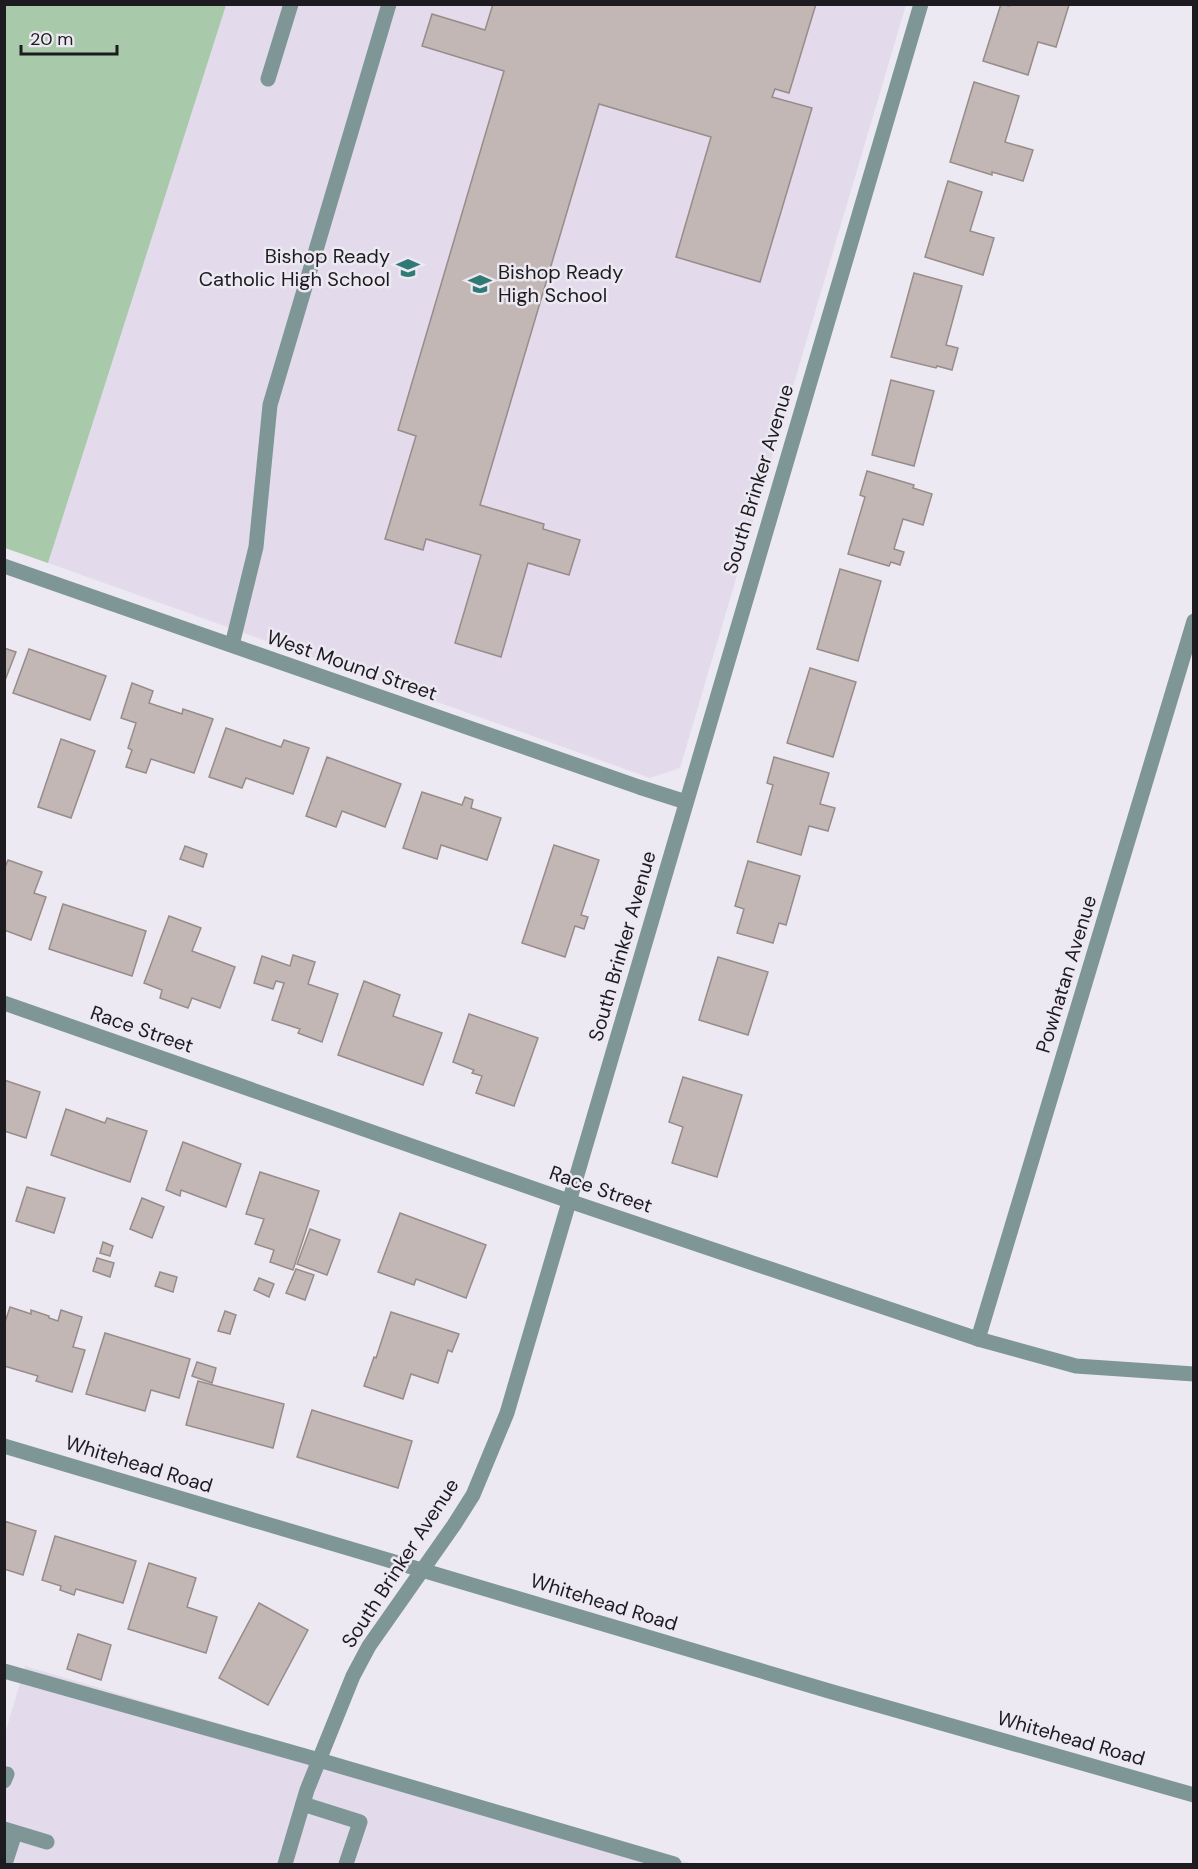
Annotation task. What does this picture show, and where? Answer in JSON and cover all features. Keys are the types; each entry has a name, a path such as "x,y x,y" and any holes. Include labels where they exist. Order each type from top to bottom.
{"street":[{"path":"268,79 291,4"},
{"path":"232,645 256,547 270,405 389,4"},
{"name":"South Brinker Avenue","path":"285,1864 303,1804 353,1676 369,1646 454,1526 472,1495 507,1413 921,4"},
{"name":"West Mound Street","path":"4,566 686,802"},
{"name":"Powhatan Avenue","path":"978,1339 1194,621"},
{"name":"Race Street","path":"4,1003 570,1201 978,1339 1076,1366 1194,1374"},
{"name":"Whitehead Road","path":"4,1446 829,1691 1194,1795"},
{"path":"4,1671 674,1864"},
{"path":"303,1804 360,1822 346,1864"},
{"path":"4,1864 10,1831 47,1842"}],"shaded area":[{"name":"Bishop Ready High School","path":"5,5 906,5 680,768 650,778 48,563 52,549"},
{"path":"25,1666 694,1864 5,1864 4,1737"}],"green space":[{"path":"5,4 226,5 48,563 5,548"}],"building":[{"path":"493,4 816,4 789,93 775,89 772,97 812,108 760,282 676,257 711,137 599,104 480,505 544,524 543,529 580,540 569,575 528,563 501,657 455,643 481,555 426,539 423,550 385,539 416,436 398,430 504,71 422,46 432,14 485,30"},
{"path":"1001,4 1009,6 1010,4 1069,5 1056,47 1038,42 1028,75 983,61"},
{"path":"974,82 1019,96 1005,142 1033,150 1023,181 992,172 992,175 950,162"},
{"path":"948,181 982,192 970,231 994,238 983,275 925,257"},
{"path":"914,273 962,286 946,345 958,348 952,370 891,357"},
{"path":"891,380 934,391 914,466 872,455"},
{"path":"867,471 914,485 913,488 932,494 923,525 903,519 894,549 904,552 900,565 891,562 889,566 848,554 865,497 860,495"},
{"path":"840,569 881,581 858,661 817,649"},
{"path":"4,648 16,652 4,683"},
{"path":"29,649 106,676 90,720 13,693"},
{"path":"810,668 856,682 833,757 787,743"},
{"path":"132,683 153,691 149,703 182,714 183,709 213,719 194,773 151,759 146,773 126,767 132,750 128,748 136,723 121,718"},
{"path":"226,728 281,747 284,740 309,748 293,794 246,778 242,788 209,777"},
{"path":"61,739 95,751 71,818 38,807"},
{"path":"327,757 401,784 385,827 342,811 336,827 306,816"},
{"path":"774,757 829,773 820,804 835,808 828,831 809,826 801,855 757,842 773,785 767,783"},
{"path":"422,792 462,805 465,797 473,800 471,808 501,818 487,860 441,845 437,859 403,848"},
{"path":"554,845 599,860 581,915 588,917 584,929 575,926 565,957 522,943"},
{"path":"185,846 207,854 203,867 180,859"},
{"path":"8,860 42,872 34,893 46,897 31,940 4,930 4,870"},
{"path":"748,861 800,876 786,925 779,923 773,943 737,933 744,909 735,906"},
{"path":"63,904 146,931 132,976 49,949"},
{"path":"169,916 201,928 192,951 235,967 220,1008 192,998 188,1008 160,998 162,990 144,983"},
{"path":"293,955 315,962 308,984 338,994 322,1042 298,1033 300,1029 272,1020 284,983 276,981 273,989 254,983 262,956 290,966"},
{"path":"718,957 768,972 748,1035 699,1020"},
{"path":"364,981 400,995 393,1016 442,1033 423,1085 338,1055"},
{"path":"469,1014 538,1038 514,1106 476,1093 482,1076 472,1073 474,1070 453,1062"},
{"path":"683,1077 742,1095 717,1177 672,1163 683,1127 669,1122"},
{"path":"4,1080 40,1092 26,1138 4,1131"},
{"path":"66,1109 105,1123 107,1118 147,1131 130,1182 51,1155"},
{"path":"183,1142 241,1164 226,1207 181,1190 180,1196 166,1190"},
{"path":"260,1172 319,1191 293,1270 270,1262 274,1250 255,1244 264,1219 246,1214"},
{"path":"27,1187 65,1198 54,1233 16,1221"},
{"path":"142,1198 164,1207 152,1238 130,1229"},
{"path":"400,1213 486,1245 466,1298 416,1279 414,1285 378,1272"},
{"path":"310,1229 340,1240 327,1275 297,1264"},
{"path":"103,1242 113,1246 110,1256 100,1253"},
{"path":"97,1258 114,1263 110,1277 93,1271"},
{"path":"296,1269 314,1275 305,1300 286,1293"},
{"path":"160,1272 177,1277 173,1292 155,1286"},
{"path":"259,1278 274,1284 269,1297 254,1290"},
{"path":"10,1307 31,1314 31,1310 58,1321 61,1310 82,1317 73,1347 85,1350 72,1392 36,1381 38,1376 4,1366 4,1325"},
{"path":"225,1311 236,1315 230,1334 218,1331"},
{"path":"391,1312 459,1334 452,1352 448,1350 438,1383 411,1374 403,1399 364,1386"},
{"path":"105,1333 190,1359 179,1398 151,1390 145,1411 86,1394"},
{"path":"197,1362 216,1368 212,1383 192,1376"},
{"path":"198,1381 284,1404 273,1448 186,1425"},
{"path":"312,1410 412,1441 398,1488 297,1457"},
{"path":"4,1521 36,1531 23,1575 4,1569"},
{"path":"55,1536 136,1561 123,1603 76,1589 74,1595 60,1590 61,1586 42,1580"},
{"path":"149,1563 196,1578 187,1607 217,1617 206,1653 128,1629"},
{"path":"259,1603 308,1630 268,1705 219,1678"},
{"path":"78,1634 111,1645 101,1680 67,1669"}],"place":[{"name":"Bishop Ready Catholic High School","path":"408,268"},
{"name":"Bishop Ready High School","path":"480,284"}]}
